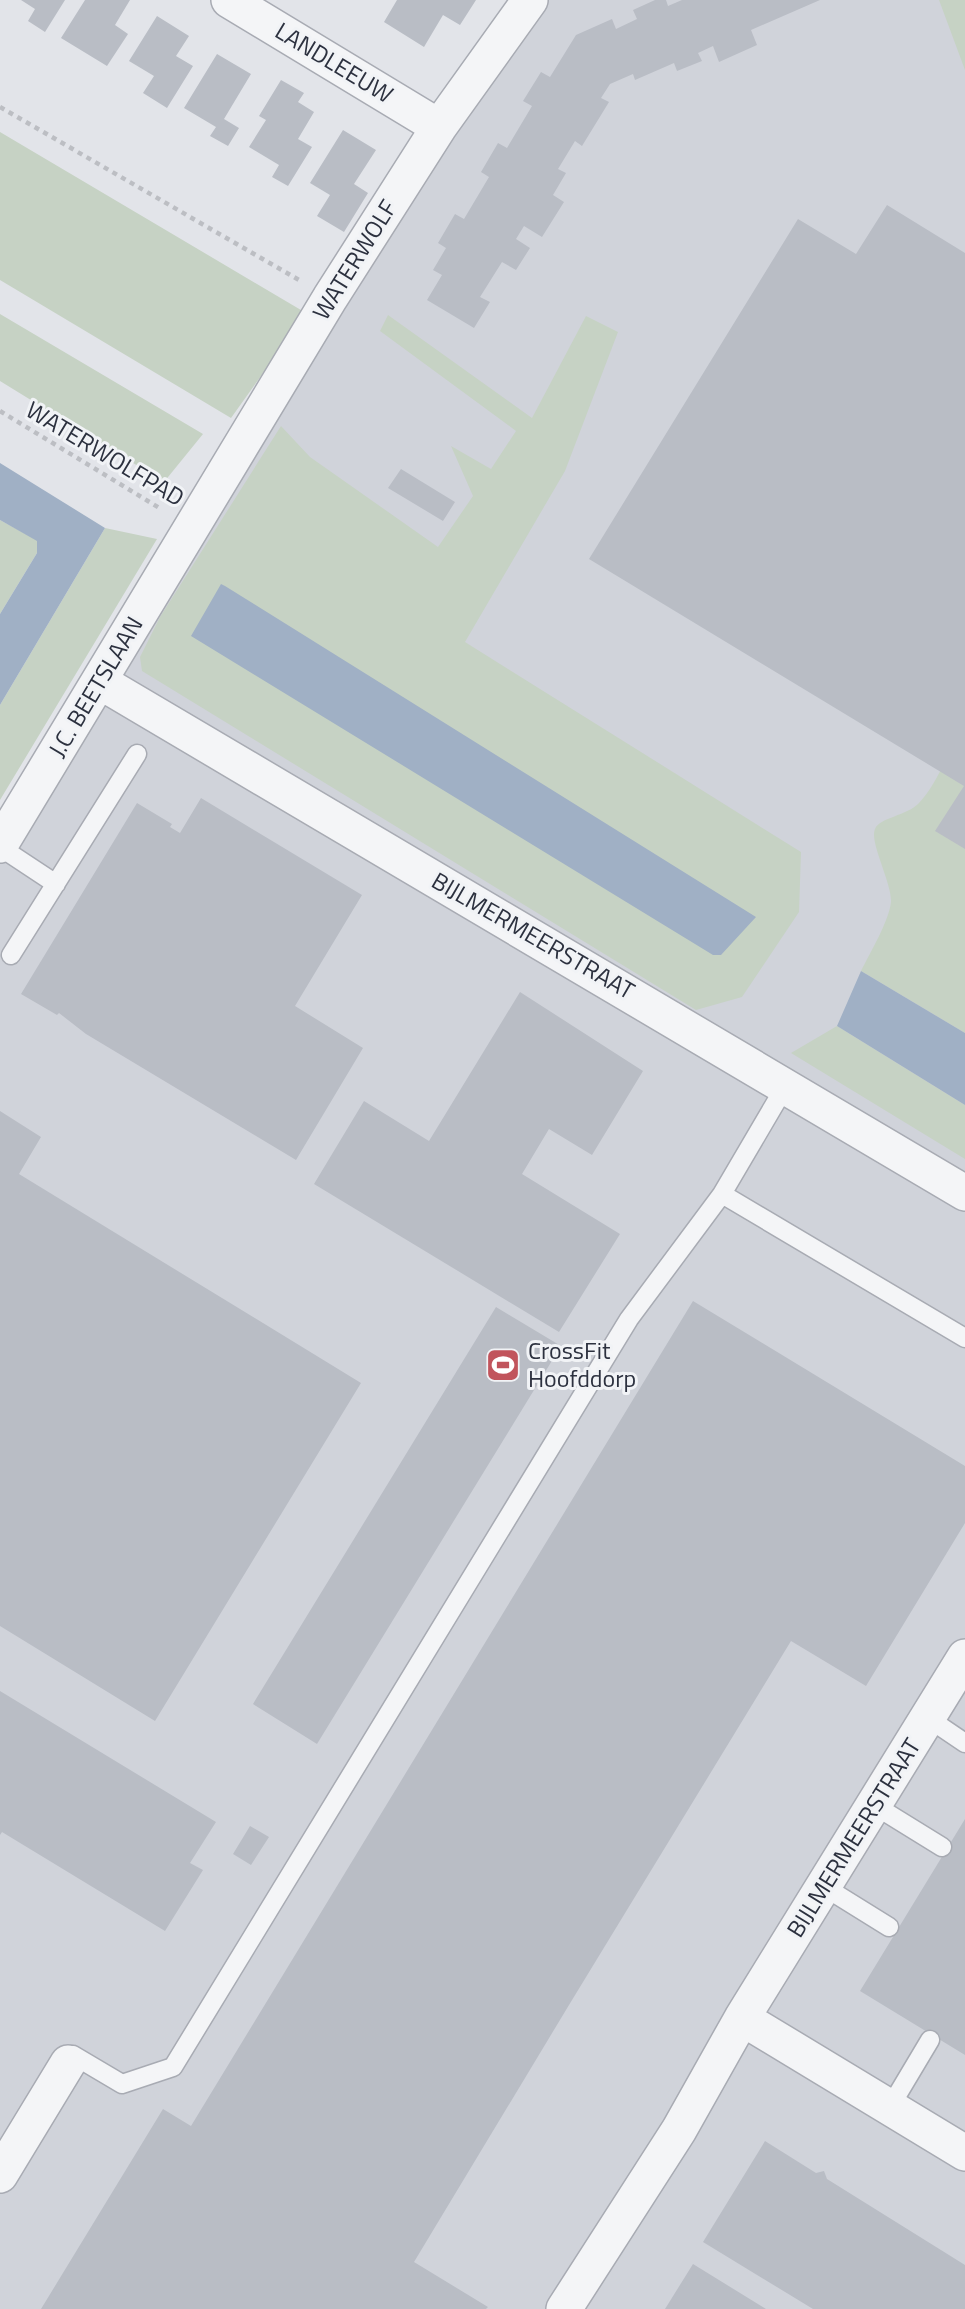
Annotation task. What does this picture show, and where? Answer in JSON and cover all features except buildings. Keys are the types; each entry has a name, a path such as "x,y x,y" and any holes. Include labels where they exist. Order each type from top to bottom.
{"street":[{"name":"LANDLEEUW","path":"229,0 439,127"},
{"name":"WATERWOLF","path":"191,527 330,298 439,127 530,0"},
{"name":"J.C. BEETSLAAN","path":"0,846 191,527"},
{"name":"BIJLMERMEERSTRAAT","path":"99,681 965,1193"},
{"name":"BIJLMERMEERSTRAAT","path":"570,2307 679,2130 742,2018 965,1657"},
{"path":"742,2018 965,2153"},
{"path":"0,2175 70,2059"}],"lane":[{"path":"11,955 137,754"},
{"path":"0,846 56,884"},
{"path":"70,2059 122,2084 173,2067 629,1319 722,1194 786,1085"},
{"path":"722,1194 965,1338"},
{"path":"928,1718 965,1743"},
{"path":"874,1805 942,1847"},
{"path":"823,1886 889,1927"},
{"path":"890,2107 930,2040"}],"path":[{"path":"0,107 330,298"},
{"name":"WATERWOLFPAD","path":"0,411 191,527"}],"shaded area":[{"path":"528,0 965,0 965,2309 0,2309 0,860"}],"green space":[{"path":"939,0 965,0 965,70"},
{"path":"0,132 306,313 231,418 0,280"},
{"path":"0,314 203,434 164,482 0,381"},
{"path":"388,315 532,418 586,316 618,332 565,471 465,642 801,852 799,912 742,997 696,1010 142,671 140,657 160,617 281,426 310,457 438,547 473,496 451,446 491,469 516,431 380,331"},
{"path":"0,520 37,540 37,553 0,614"},
{"path":"105,528 157,539 0,800 0,705"},
{"path":"965,718 965,1033 861,971 883,927 891,902 875,843 875,829 882,822 919,803 939,774"},
{"path":"837,1026 965,1105 965,1159 791,1053"}],"water":[{"path":"0,463 105,528 0,705 0,614 37,553 37,541 0,520"},
{"path":"221,584 756,917 721,955 713,955 191,636"},
{"path":"861,971 965,1033 965,1105 837,1026"}],"place":[{"name":"CrossFit Hoofddorp","path":"503,1365"}]}
